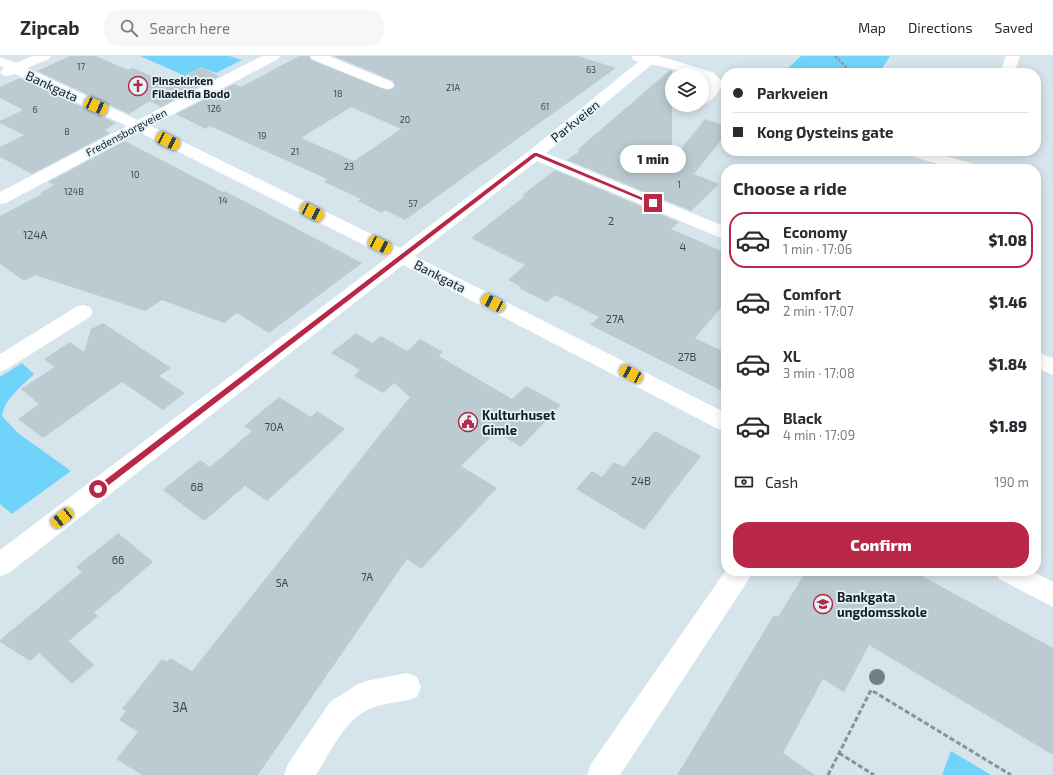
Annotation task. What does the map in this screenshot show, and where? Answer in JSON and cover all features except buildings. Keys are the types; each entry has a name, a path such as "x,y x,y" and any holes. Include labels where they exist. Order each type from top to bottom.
{"street":[{"path":"5,68 44,56"},
{"name":"Fredensborgveien","path":"0,199 273,56"},
{"path":"317,56 386,85"},
{"path":"1009,68 1013,56"},
{"path":"646,58 684,68"},
{"name":"Parkveien","path":"0,565 535,154 646,58"},
{"name":"Bankgata","path":"5,68 138,126 401,256 721,420"},
{"path":"709,76 716,82 713,89 709,93"},
{"path":"535,154 721,232"},
{"path":"933,156 969,164"},
{"path":"0,364 83,312"},
{"path":"1041,361 1053,366"},
{"path":"602,775 737,576"},
{"path":"1017,576 1053,595"},
{"path":"299,775 340,712 366,694 407,687"}],"path":[{"path":"835,56 847,68"},
{"path":"828,775 871,690 1010,775"},
{"path":"840,753 874,775"}],"shaded area":[{"path":"140,56 229,56 242,60 216,73 201,67 185,76"},
{"path":"801,56 890,56 882,68 788,68"},
{"path":"22,363 34,374 10,398 2,416 18,433 71,471 12,514 0,504 0,377"},
{"path":"951,751 991,775 942,775"}],"place":[{"name":"Pinsekirken Filadelfia Bodø","path":"138,86"},
{"name":"Kulturhuset Gimle","path":"468,422"},
{"name":"Bankgata ungdomsskole","path":"823,604"}],"route":[{"path":"98,489 535,154 653,203"}]}
